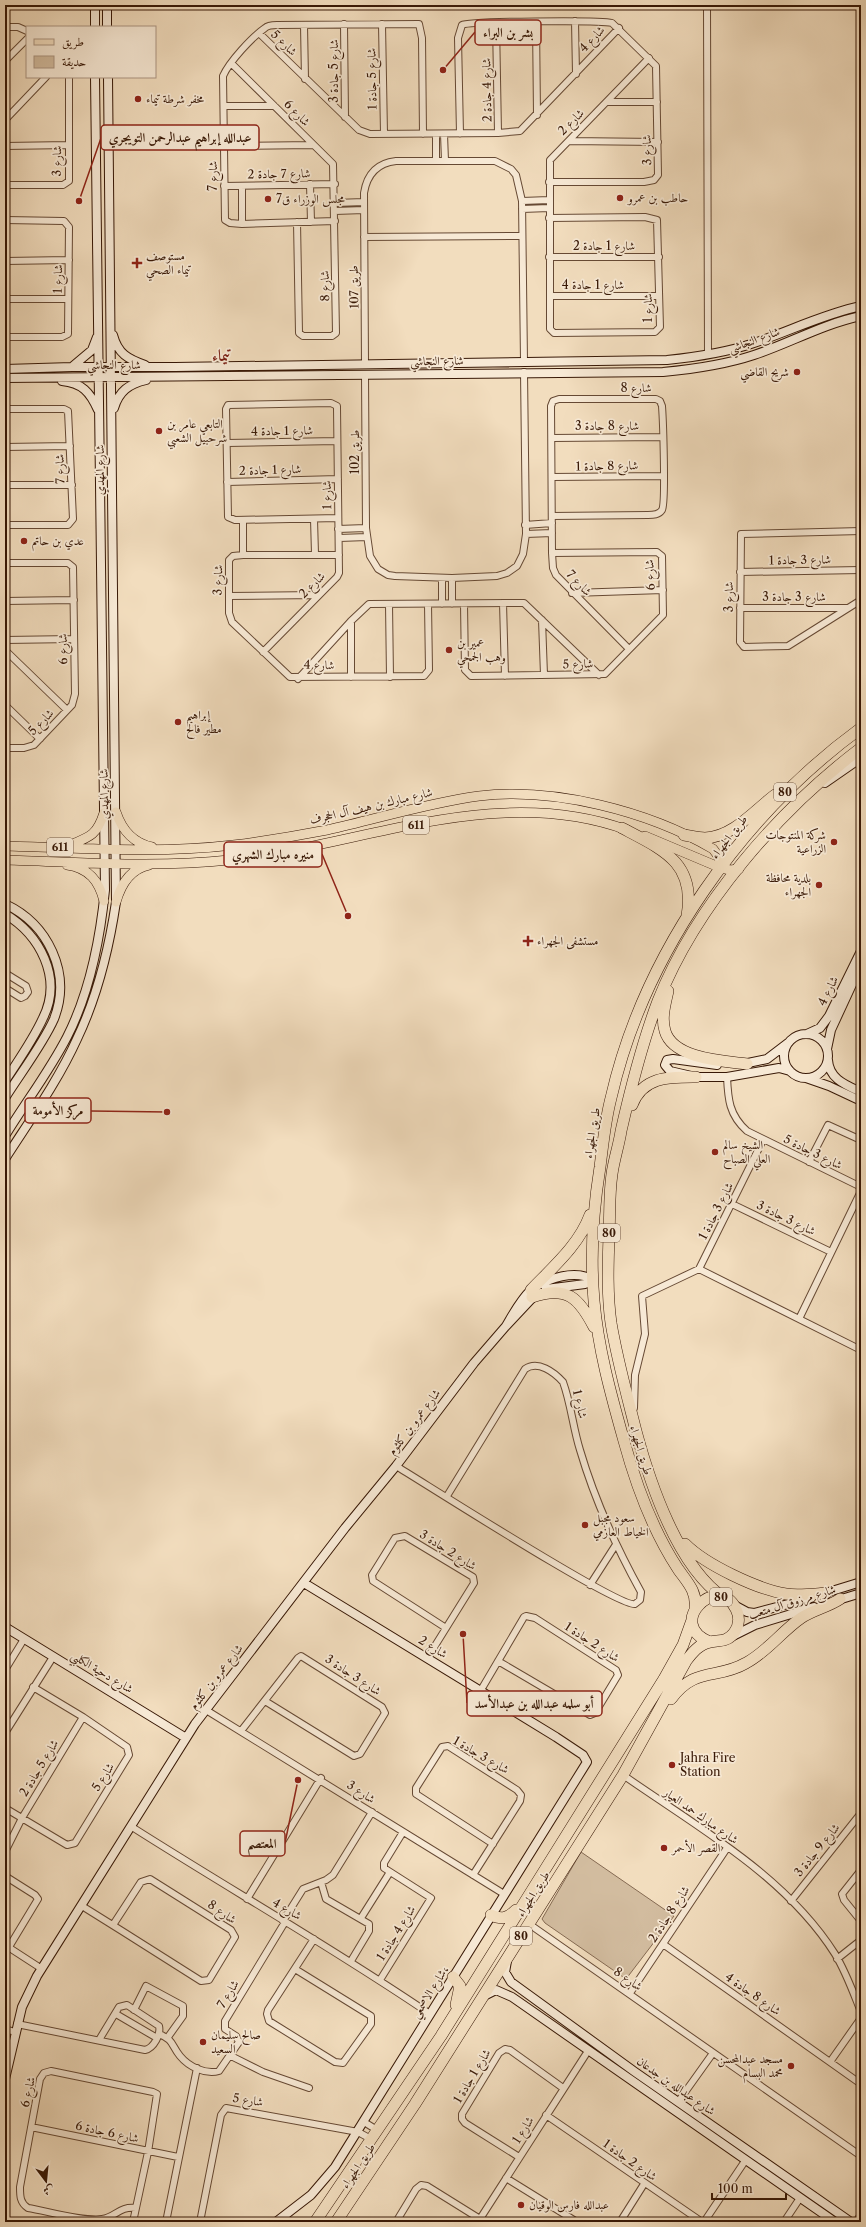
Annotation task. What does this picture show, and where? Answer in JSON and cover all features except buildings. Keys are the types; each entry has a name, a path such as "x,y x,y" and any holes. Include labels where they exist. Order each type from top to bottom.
{"highway":[{"name":"طريق الجهراء","path":"696,1608 695,1595 692,1588 666,1550 631,1466 614,1406 596,1325 593,1280 594,1203 610,1100 625,1048 662,962 686,920 719,874 730,854 754,825 790,787 833,748 861,728"},
{"name":"طريق الجهراء","path":"728,1601 704,1581 671,1528 646,1467 611,1322 608,1267 612,1172 645,1037 658,1001 672,969 681,953 706,913 739,869 778,822 816,785 861,748"},
{"path":"684,835 705,838 720,836 775,794 790,787"},
{"path":"622,828 649,842 679,866 686,877 690,890 686,920"},
{"path":"681,953 688,933 719,874"},
{"path":"672,969 663,1014 665,1032 670,1042 678,1048 704,1058 747,1064"},
{"path":"612,1172 624,1142 632,1105 641,1090 648,1083 665,1077 696,1077"},
{"path":"532,1294 580,1236 594,1203"},
{"path":"608,1267 603,1274 593,1280 600,1286 608,1327 616,1347"},
{"path":"532,1294 552,1292 572,1297 584,1308 595,1330 601,1348"},
{"path":"671,1528 694,1553 702,1559 754,1583 787,1594 826,1593"},
{"name":"80","path":"692,1619 696,1608 705,1599 712,1597 728,1601 736,1609 739,1620 738,1627 731,1637 717,1642 710,1642"},
{"path":"657,1714 668,1703 679,1688 689,1680 748,1662 800,1618 828,1607 840,1599"},
{"name":"طريق الجهراء","path":"313,2222 346,2176 452,2019 683,1645 692,1619"},
{"path":"692,1619 693,1625 699,1636 710,1642"},
{"name":"طريق الجهراء","path":"336,2222 415,2104 623,1775 686,1661 695,1650 710,1642"},
{"path":"639,1716 651,1724"},
{"path":"624,1741 632,1742 636,1750"},
{"path":"491,1915 497,1918 505,1918 521,1906"},
{"path":"452,2019 460,1986 453,1977"}],"main road":[{"path":"95,5 95,26"},
{"path":"107,5 107,26"},
{"name":"شارع المهدي","path":"5,1136 68,1036 84,994 99,938 104,901 105,849 102,536 98,331 98,182 95,78"},
{"name":"شارع المهدي","path":"25,1127 61,1070 86,1018 111,940 116,902 112,578 112,414 108,209 108,78"},
{"path":"98,182 100,193 104,194 109,190"},
{"path":"97,205 104,201 107,204 108,209"},
{"name":"شارع النجاشي","path":"5,369 99,366 151,367 667,360 708,355 750,345 824,316 861,306"},
{"name":"شارع النجاشي","path":"5,378 524,372 663,372 716,366 755,355 812,331 861,316"},
{"path":"111,330 114,340 128,359 151,367"},
{"path":"72,367 87,356 92,350 98,331"},
{"path":"586,361 589,366 586,372"},
{"path":"601,372 598,365 602,361"},
{"path":"287,365 283,370 287,375"},
{"path":"33,377 71,382 83,387 91,395 100,413"},
{"path":"112,414 116,400 128,387 157,377"},
{"path":"102,536 106,544 112,545"},
{"path":"102,568 107,569 112,578"},
{"path":"778,822 822,786 861,758"},
{"path":"435,821 442,817 496,808 498,802 493,796"},
{"name":"شارع مبارك بن هيف آل الحجرف","path":"5,846 163,849 232,845 326,830 428,805 493,796 560,798 635,814 684,835 715,851 719,857 719,874"},
{"path":"575,817 579,808 598,805"},
{"path":"116,812 120,824 133,838 150,846 163,849"},
{"name":"611","path":"5,860 156,864 232,860 281,854 435,821 481,813 521,812 575,817 622,828 662,842 719,874 730,870 739,869"},
{"path":"65,847 86,839 95,833 104,813"},
{"path":"232,845 229,847 226,854 232,860"},
{"path":"40,861 72,865 86,871 96,879 104,901"},
{"path":"116,902 119,890 130,876 145,866 156,864"},
{"path":"5,904 23,914 35,924 46,939 53,951 56,963 59,993 53,1020 5,1098"},
{"path":"5,914 18,922 37,942 45,956 50,980 50,994 44,1017 5,1081"},
{"name":"شارع 4","path":"807,1034 820,1028 829,1016 861,951"},
{"name":"شارع 4","path":"827,1050 831,1030 861,965"},
{"path":"861,1092 837,1079 829,1069 827,1050 817,1037 807,1034 796,1036 773,1056 747,1064 719,1065 672,1059 665,1062 666,1068 670,1071 696,1077 727,1077 773,1069 790,1071 829,1086 861,1101"},
{"path":"788,1043 784,1057 790,1071"},
{"path":"805,1078 820,1072 828,1059"},
{"path":"5,1159 25,1127 26,1118 44,1088 44,1084 39,1083"},
{"name":"شارع عمرو بن كلثوم","path":"5,2079 22,2007 42,1969 132,1827 186,1738 206,1710 345,1528 396,1466 474,1363 532,1294 550,1288 585,1284 593,1280"},
{"name":"شارع مرزوق آل متعب","path":"728,1601 746,1612 754,1613 861,1582"},
{"name":"شارع 2","path":"304,1583 482,1690 583,1755 587,1760"},
{"name":"شارع مرزوق آل متعب","path":"731,1637 755,1625 861,1593"},
{"name":"شارع دحية الكلبي","path":"5,1628 186,1738"},
{"name":"شارع الاصمعي،","path":"276,2222 297,2207 323,2182 358,2132 504,1894 586,1765 587,1760"},
{"name":"شارع عبدالله بن جدعان","path":"508,1957 505,1972 511,1982 520,1989 635,2072 851,2222"},
{"path":"512,1997 513,1989 520,1989"},
{"name":"شارع عبدالله بن جدعان","path":"482,1998 486,1994 496,1990 512,1997 629,2080 835,2222"},
{"path":"629,2080 636,2078 635,2072"},
{"path":"638,2086 639,2080 645,2079"}],"street":[{"path":"707,5 708,355"},
{"path":"575,21 576,74"},
{"name":"شارع 4","path":"436,134 460,134 498,133 520,131 619,28 606,21 465,23 460,28 460,134"},
{"path":"536,22 537,115"},
{"name":"شارع 4 جادة 2","path":"496,23 498,133"},
{"name":"شارع 5 جادة 3","path":"344,24 345,117"},
{"name":"شارع 5 جادة 1","path":"382,24 384,134"},
{"name":"شارع 5","path":"423,134 420,26 416,24 271,25 259,34 359,130 365,133 384,134 423,134 436,134"},
{"path":"304,25 305,79"},
{"path":"5,27 18,27 26,31"},
{"name":"شارع 3","path":"549,182 654,180 658,175 656,66 619,28"},
{"name":"شارع 7","path":"259,34 231,63 223,76 225,220 230,223 242,224 335,221"},
{"path":"5,61 26,40"},
{"name":"شارع 2","path":"549,218 549,164 551,157 569,141 649,58"},
{"name":"شارع 6","path":"231,63 333,164 335,184"},
{"path":"5,120 45,78"},
{"name":"شارع 3","path":"5,185 65,184 69,179 69,78"},
{"path":"607,102 657,102"},
{"path":"224,106 274,106"},
{"path":"436,134 436,161"},
{"path":"444,134 445,161"},
{"path":"569,141 658,142"},
{"path":"5,146 69,145"},
{"path":"224,146 313,145"},
{"name":"طريق 107","path":"365,364 365,185 375,168 386,162 436,161 495,161 511,169 516,175 522,201 524,361"},
{"path":"310,184 311,222"},
{"name":"شارع 7 جادة 2","path":"224,186 335,184"},
{"name":"شارع 8","path":"298,222 299,333 303,336 332,336 336,332 335,184"},
{"path":"242,186 242,224"},
{"path":"522,201 549,200"},
{"path":"335,203 364,202"},
{"path":"522,209 549,208"},
{"path":"335,211 364,210"},
{"name":"شارع 1","path":"549,218 654,218 658,224 659,257 660,327 654,332 554,334 550,329 549,218"},
{"name":"شارع 1","path":"5,220 66,222 69,227 68,331 66,336 5,337"},
{"path":"364,236 522,236"},
{"name":"شارع 1 جادة 2","path":"549,257 659,257"},
{"path":"5,261 69,260"},
{"name":"شارع 1 جادة 4","path":"550,296 660,296"},
{"path":"5,299 68,299"},
{"name":"طريق 102","path":"366,375 366,528 372,560 378,569 388,575 452,578 497,576 512,570 523,554 526,534 524,372"},
{"name":"شارع 8","path":"560,399 658,400 662,406 663,437 663,506 658,514 552,516 551,406 553,401 560,399"},
{"name":"شارع 1","path":"334,404 337,408 337,441 338,518 243,520 228,517 226,409 228,405 334,404"},
{"name":"شارع 7","path":"5,409 64,409 68,411 72,485 72,519 68,525 5,526"},
{"name":"شارع 8 جادة 3","path":"552,438 663,437"},
{"name":"شارع 1 جادة 4","path":"226,443 337,441"},
{"path":"5,447 70,446"},
{"name":"شارع 8 جادة 1","path":"552,477 663,476"},
{"name":"شارع 1 جادة 2","path":"227,482 338,479"},
{"path":"5,485 72,485"},
{"name":"شارع 7","path":"552,516 552,552 554,572 572,593 630,649"},
{"name":"شارع 2","path":"263,652 338,575 338,518"},
{"path":"314,519 315,554"},
{"path":"243,520 243,555 339,555"},
{"path":"525,525 552,523"},
{"path":"338,529 366,528"},
{"name":"شارع 3","path":"861,531 741,534 740,608 742,646 783,647 792,644 861,600"},
{"path":"526,534 552,533"},
{"path":"339,538 367,537"},
{"name":"شارع 6","path":"552,552 660,553 663,615 605,674 599,675"},
{"name":"شارع 3","path":"243,555 233,556 228,563 229,613 232,622 286,675 298,679"},
{"name":"شارع 6","path":"5,563 71,564 73,567 74,700 67,710"},
{"name":"شارع 3 جادة 1","path":"740,572 861,570"},
{"path":"442,578 442,604"},
{"path":"452,578 452,604"},
{"path":"572,593 662,590"},
{"path":"229,596 318,595"},
{"path":"5,601 74,600"},
{"path":"503,603 505,676"},
{"path":"388,604 390,677"},
{"name":"شارع 4","path":"298,679 424,676 428,672 428,604"},
{"name":"شارع 4","path":"298,679 367,605 442,604"},
{"name":"شارع 5","path":"442,604 524,604 599,675"},
{"name":"شارع 5","path":"464,604 465,670 471,676 599,675"},
{"name":"شارع 3 جادة 3","path":"740,608 849,608"},
{"path":"542,620 544,675"},
{"path":"351,621 351,677"},
{"path":"5,640 74,638"},
{"path":"5,650 67,710"},
{"path":"5,705 40,739"},
{"name":"شارع 5","path":"5,748 29,747 40,739 67,710"},
{"path":"5,973 26,986 28,992 26,996 21,998 5,988"},
{"path":"5,1047 5,1054"},
{"name":"شارع 3 جادة 5","path":"727,1077 728,1099 733,1116 747,1131 861,1187"},
{"path":"809,1162 828,1125 861,1140"},
{"name":"شارع 3 جادة 1","path":"699,1269 763,1140"},
{"path":"799,1319 861,1191"},
{"name":"شارع 3 جادة 3","path":"732,1204 831,1252"},
{"path":"634,1421 635,1375 645,1334 642,1296 699,1269 861,1350"},
{"name":"شارع 1","path":"396,1466 590,1585 627,1604 635,1604 640,1600 641,1592 615,1546 589,1478 564,1382 540,1366 532,1365 525,1369 447,1496"},
{"name":"شارع 2 جادة 3","path":"428,1657 474,1584 473,1578 405,1536 395,1538 372,1575 373,1581 446,1628"},
{"path":"590,1585 615,1546"},
{"name":"شارع 2 جادة 1","path":"482,1690 498,1661 524,1617 529,1616 616,1670 618,1675 595,1713 590,1715 498,1661"},
{"path":"5,1670 24,1639"},
{"name":"شارع 3 جادة 3","path":"241,1731 298,1658 303,1656 382,1707 384,1713 360,1754 354,1756 265,1701"},
{"path":"5,1733 33,1687 54,1657"},
{"name":"شارع 5","path":"5,1808 67,1845 73,1844 128,1758 129,1752 127,1747 33,1687"},
{"name":"شارع 3","path":"206,1710 320,1778 403,1832 504,1894"},
{"name":"شارع 5 جادة 2","path":"5,1852 22,1818 82,1717"},
{"name":"شارع 3 جادة 1","path":"473,1875 493,1844 520,1801 521,1795 517,1790 448,1746 442,1747 416,1788 416,1792 493,1844"},
{"name":"شارع مبارك حمد العيار","path":"623,1775 761,1873 791,1901 815,1928 837,1959 850,1984 861,2012"},
{"path":"247,1899 320,1778"},
{"path":"284,1921 303,1889 333,1875 372,1812"},
{"name":"شارع 9 جادة 3","path":"791,1901 861,1813"},
{"name":"شارع 4","path":"132,1827 247,1899 351,1961 430,2014"},
{"path":"361,1918 390,1872 385,1869 384,1863 403,1832"},
{"name":"شارع 8 جادة 2","path":"630,1993 727,1848"},
{"path":"861,1870 842,1894 861,1921"},
{"name":"شارع 4 جادة 1","path":"380,1980 431,1898 390,1872"},
{"path":"5,1876 35,1895 38,1900 7,1946 42,1969"},
{"name":"شارع 8","path":"82,1906 205,1982 209,1980 234,1937 231,1930 150,1879 141,1882 113,1925"},
{"path":"320,1882 326,1899 369,1924 370,1928 351,1961"},
{"name":"شارع 7","path":"168,2037 180,2057 206,2072 220,2071 239,2042 236,2036 225,2029 225,2021 284,1921"},
{"name":"شارع 8","path":"529,1924 630,1993 861,2156"},
{"path":"295,1969 371,2016 371,2024 344,2063 335,2062 268,2019 268,2010 314,1939"},
{"path":"837,1959 861,1940"},
{"name":"شارع 8 جادة 4","path":"663,1944 861,2084"},
{"path":"116,2014 158,2036 168,2037 183,2016 183,2006 146,1986 134,2010"},
{"path":"5,2029 16,2028 99,2040 145,2050 151,2048 158,2036 159,2026 134,2010 123,2005 99,2040"},
{"path":"830,2062 861,2018"},
{"name":"شارع 1 جادة 1","path":"519,2157 465,2123 462,2119 462,2114 498,2053 502,2050 510,2050 563,2088"},
{"name":"شارع 1","path":"479,2220 588,2051"},
{"path":"678,2102 713,2053"},
{"path":"231,2056 263,2072 309,2088"},
{"path":"166,2222 197,2068"},
{"name":"شارع 6","path":"133,2222 136,2208 148,2152 157,2099 156,2094 153,2092 48,2071 42,2075 20,2187 21,2200 24,2205 28,2208 96,2220 110,2217 126,2207 136,2208"},
{"name":"شارع 5","path":"200,2222 221,2115 226,2108 358,2132"},
{"name":"شارع 2 جادة 1","path":"546,2115 644,2184 703,2222"},
{"name":"طريق الجهراء","path":"364,2122 374,2135"},
{"name":"شارع 6 جادة 6","path":"31,2126 148,2152 178,2157"},
{"name":"طريق الجهراء","path":"358,2132 374,2135"},
{"path":"703,2222 745,2160"},
{"path":"506,2178 577,2222"},
{"path":"620,2222 644,2184"},
{"path":"396,2222 416,2189 421,2185 427,2186 479,2220"},
{"path":"784,2222 800,2198"},
{"path":"856,2222 861,2214"}],"green space":[{"path":"581,1852 674,1916 626,1979 545,1923 542,1919"}],"place":[{"name":"بشر بن البراء","path":"443,70"},
{"name":"مخفر شرطة تيماء","path":"138,99"},
{"name":"حاطب بن عمرو","path":"620,198"},
{"name":"مجلس الوزراء ق7","path":"268,199"},
{"name":"عبدالله إبراهيم عبدالرحمن التويجري","path":"79,201"},
{"name":"مستوصف تيماء الصحي","path":"137,263"},
{"name":"شريح القاضي","path":"797,372"},
{"name":"التابعي عامر بن شرحبيل الشعبي","path":"159,431"},
{"name":"عدي بن حاتم","path":"24,541"},
{"name":"عمير بن وهب الجمحي","path":"449,650"},
{"name":"إبراهيم مطير فالح","path":"178,722"},
{"name":"شركة المنتوجات الزراعية","path":"834,842"},
{"name":"بلدية محافظة الجهراء","path":"819,885"},
{"name":"منيره مبارك الشهري","path":"348,916"},
{"name":"مستشفى الجهراء","path":"528,941"},
{"name":"مركز الأمومة","path":"167,1112"},
{"name":"الشيخ سالم العلي الصباح","path":"715,1152"},
{"name":"سعود مجبل الخياط العازمي","path":"585,1525"},
{"name":"أبو سلمه عبدالله بن عبدالأسد","path":"463,1634"},
{"name":"Jahra Fire Station","path":"672,1765"},
{"name":"المعتصم","path":"298,1780"},
{"name":"القصر الأحمر","path":"664,1848"},
{"name":"صالح سليمان السعيد","path":"203,2042"},
{"name":"مسجد عبدالمحسن محمد البسام","path":"791,2066"},
{"name":"عبدالله فارس الوقيان","path":"521,2205"}],"district":[{"name":"تيماء","path":"221,355"}]}
